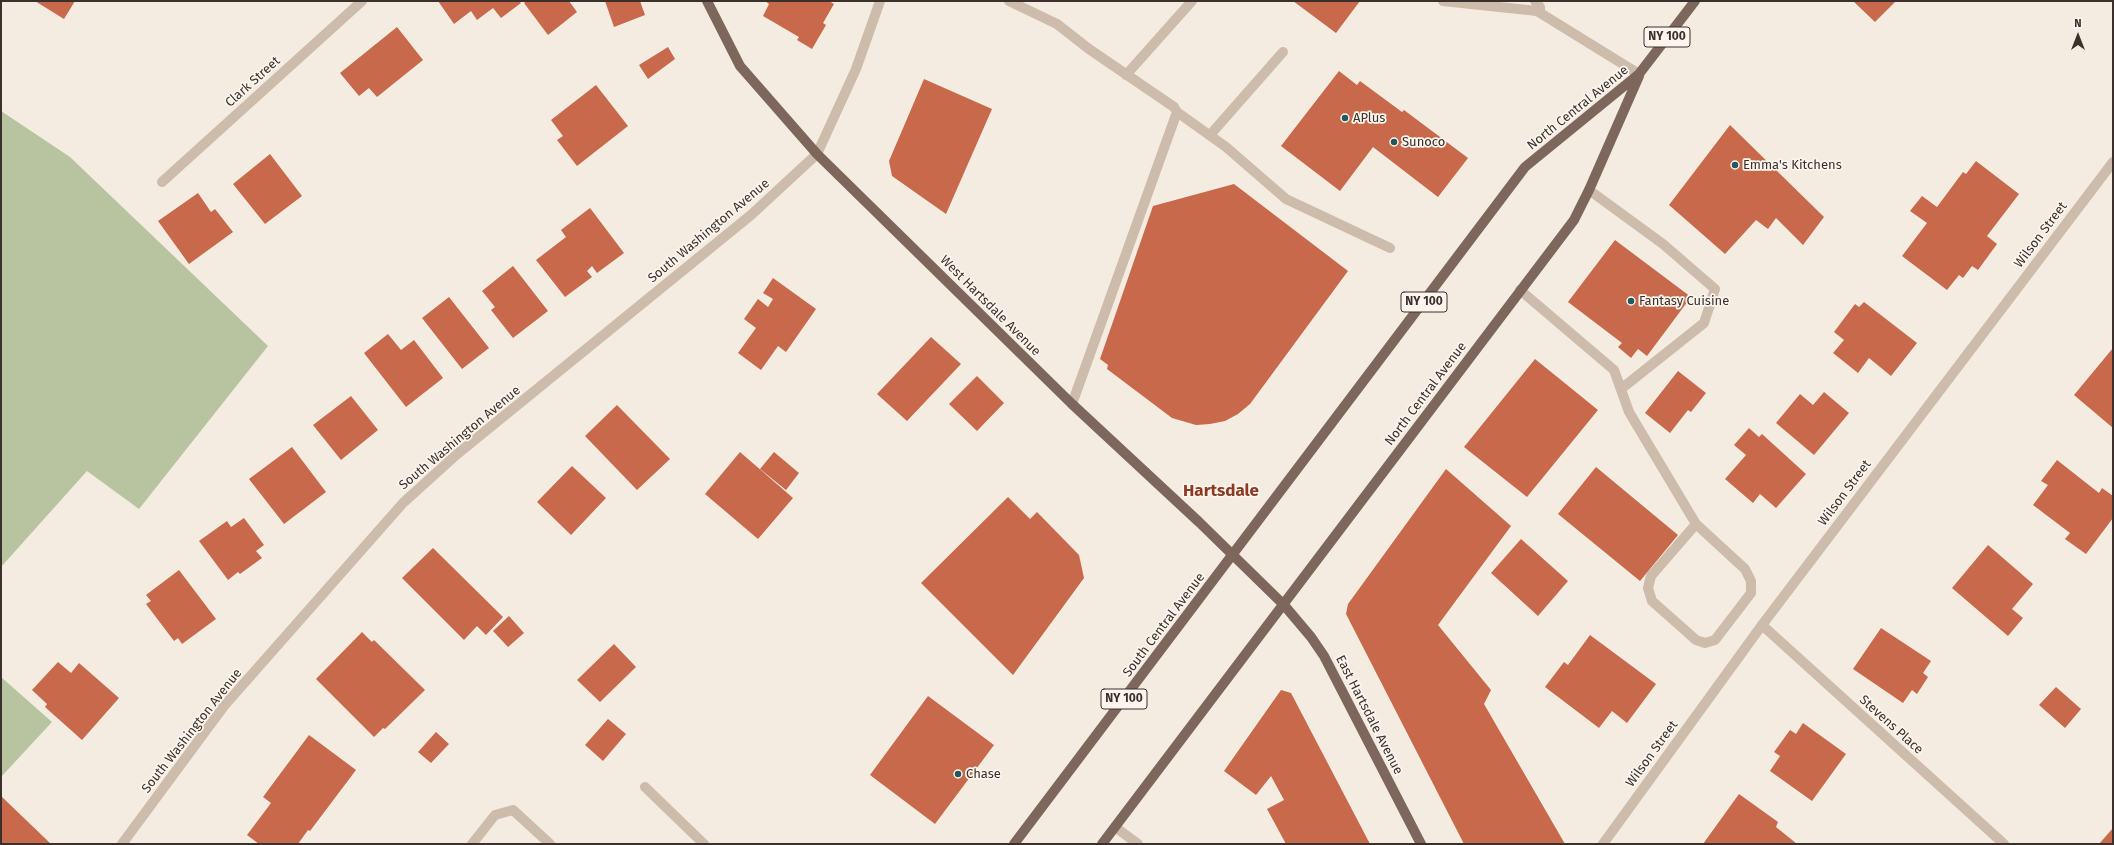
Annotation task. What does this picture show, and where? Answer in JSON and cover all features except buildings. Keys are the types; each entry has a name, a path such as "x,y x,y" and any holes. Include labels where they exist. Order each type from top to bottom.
{"main road":[{"name":"West Hartsdale Avenue","path":"707,1 740,66 817,154 1072,404 1284,605"},
{"name":"NY 100","path":"1639,74 1695,1"},
{"name":"North Central Avenue","path":"1284,605 1574,220 1590,190 1639,74"},
{"name":"North Central Avenue","path":"1233,555 1525,168 1639,74"},
{"name":"South Central Avenue","path":"1014,844 1233,555"},
{"name":"NY 100","path":"1102,844 1284,605"},
{"name":"East Hartsdale Avenue","path":"1284,605 1310,636 1324,656 1421,844"}],"street":[{"name":"Clark Street","path":"162,182 362,1"},
{"path":"817,154 856,69 880,1"},
{"path":"1009,1 1057,24 1174,107 1176,112 1210,135 1286,199 1390,248"},
{"path":"1126,74 1192,1"},
{"path":"1443,1 1537,11 1639,74"},
{"path":"1535,1 1540,7 1540,13"},
{"path":"1210,135 1283,52"},
{"path":"1072,404 1176,112"},
{"name":"South Washington Avenue","path":"122,844 224,706 403,503 456,455 751,215 817,154"},
{"name":"Wilson Street","path":"1603,844 1762,624 2113,162"},
{"path":"1590,190 1663,244 1715,289 1704,323 1621,389"},
{"path":"1520,290 1614,370 1629,412 1696,524 1745,569 1751,581 1751,593 1715,640 1705,642 1696,640 1652,600 1648,588 1651,576 1696,524"},
{"name":"Stevens Place","path":"1762,624 2004,844"},
{"path":"646,787 704,844"},
{"path":"472,844 495,815 513,810 550,844"},
{"path":"1115,827 1138,844"}],"green space":[{"path":"1,111 70,157 268,346 139,509 87,471 1,567"},
{"path":"1,677 52,722 1,777"}],"place":[{"name":"APlus","path":"1345,118"},
{"name":"Sunoco","path":"1394,142"},
{"name":"Emma's Kitchens","path":"1735,165"},
{"name":"Fantasy Cuisine","path":"1631,301"},
{"name":"Chase","path":"958,774"}],"district":[{"name":"Hartsdale","path":"1221,491"}]}
